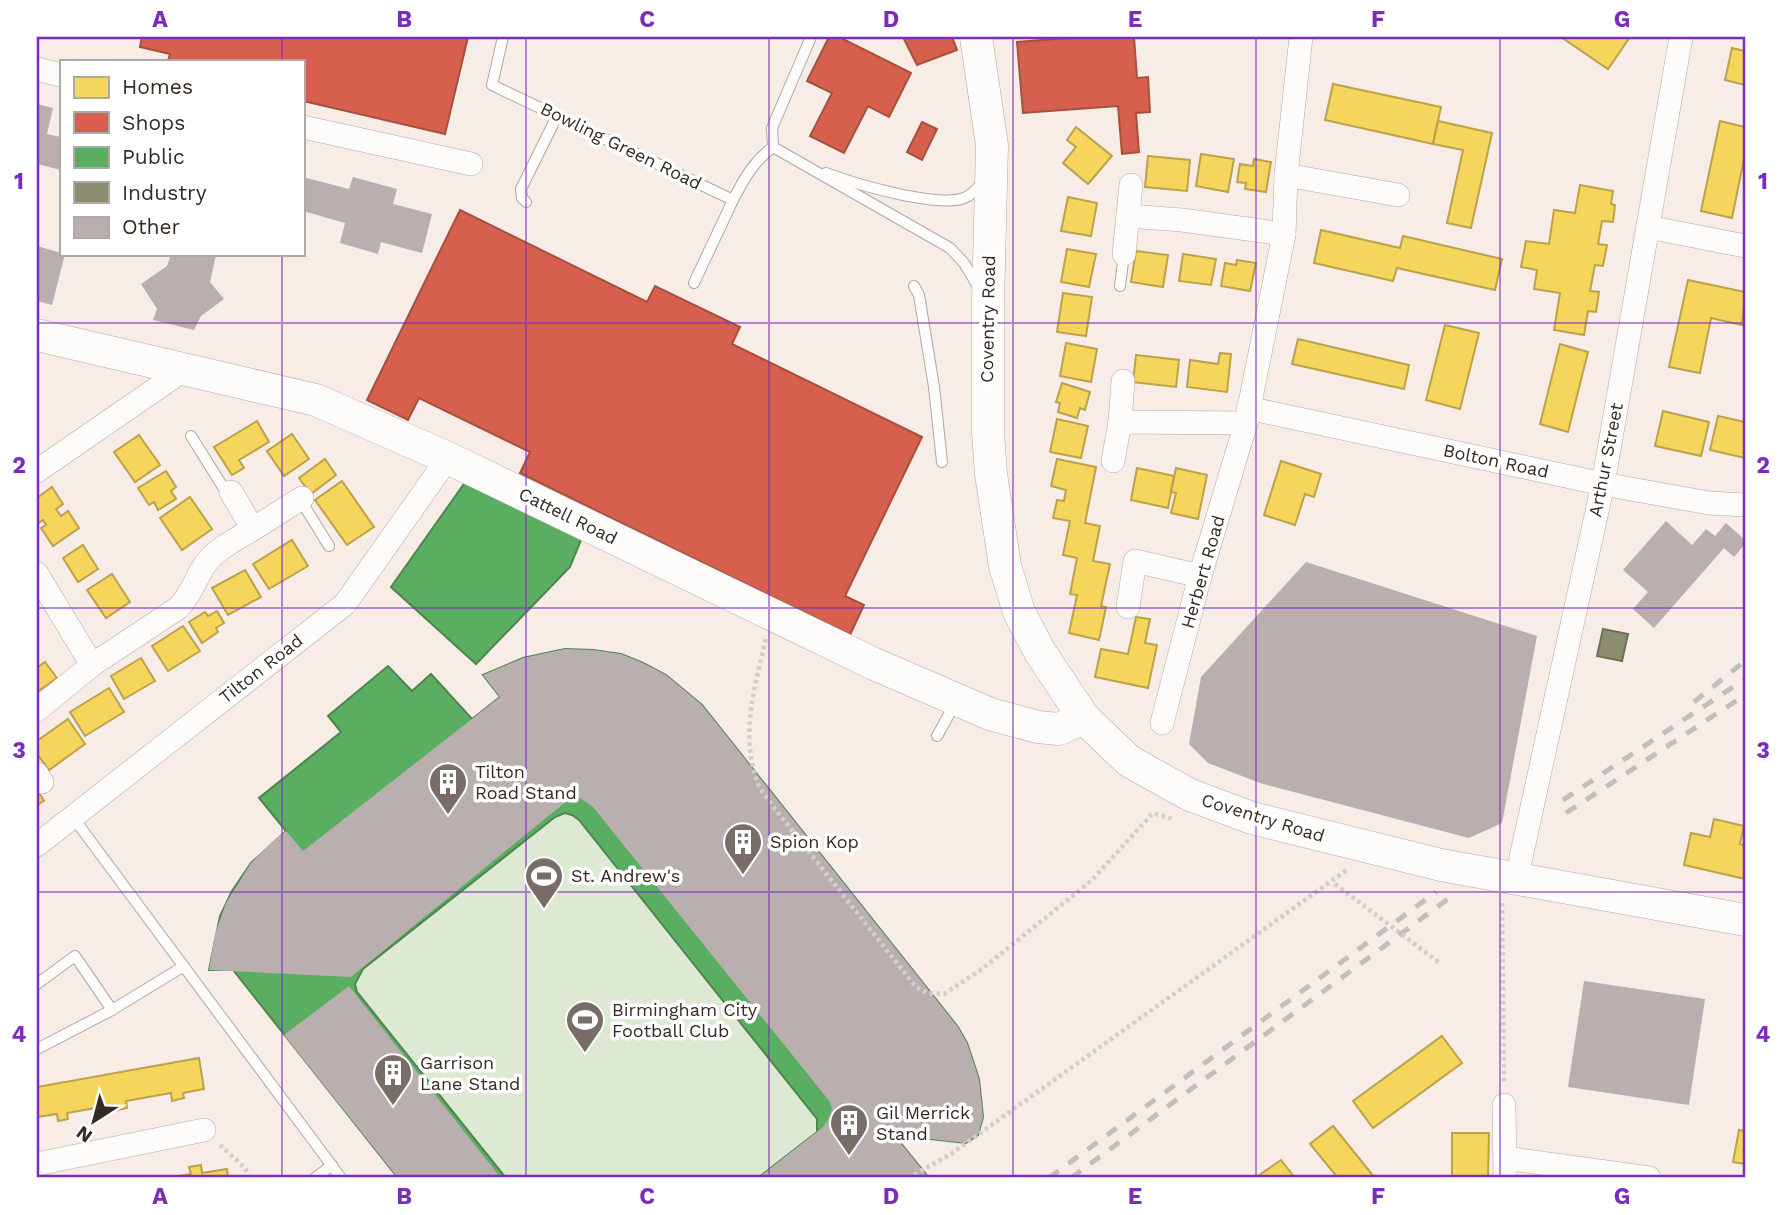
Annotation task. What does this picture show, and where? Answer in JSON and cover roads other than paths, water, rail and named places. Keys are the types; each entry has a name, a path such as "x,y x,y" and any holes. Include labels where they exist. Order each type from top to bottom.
{"main road":[{"name":"Coventry Road","path":"976,37 992,145 988,432 991,474 1005,566 1019,612 1040,652 1084,718 1129,761 1190,795 1252,818 1441,865 1745,920"},
{"name":"Cattell Road","path":"37,335 316,400 448,458 872,663 989,714 1038,727 1059,729 1084,718"}],"street":[{"name":"Herbert Road","path":"1162,723 1200,576 1247,415 1284,234 1286,175 1301,37"},
{"name":"Arthur Street","path":"1509,879 1603,484 1681,37"},
{"path":"37,69 60,75"},
{"path":"304,127 471,164"},
{"path":"1286,175 1398,195"},
{"path":"1124,254 1132,185"},
{"path":"1128,216 1182,220 1284,234"},
{"path":"1648,227 1745,246"},
{"path":"37,471 185,369"},
{"path":"1113,461 1124,381"},
{"path":"1120,422 1247,415"},
{"name":"Bolton Road","path":"1247,415 1603,484 1709,503 1745,505"},
{"name":"Tilton Road","path":"37,845 345,604 448,458"},
{"path":"231,492 253,529"},
{"path":"37,710 92,665 178,608 188,597 209,558 301,499"},
{"path":"1128,607 1135,561 1200,576"},
{"path":"37,574 92,665"},
{"path":"1504,1105 1505,1168 1650,1178"},
{"path":"37,1164 204,1130"}],"lane":[{"name":"Bowling Green Road","path":"503,37 492,85 733,200"},
{"path":"694,283 748,171 773,147 772,128 811,37"},
{"path":"526,202 522,198 521,189 557,116"},
{"path":"773,147 950,248 964,263 988,303"},
{"path":"797,163 842,179 913,197 949,201 967,197 992,170"},
{"path":"1120,286 1124,254"},
{"path":"914,286 919,295 934,387 942,463"},
{"path":"191,436 223,487 231,492"},
{"path":"301,499 329,546"},
{"path":"937,736 957,700"},
{"path":"72,816 341,1178"},
{"path":"37,984 75,956 112,1010"},
{"path":"37,1049 112,1010 184,966"},
{"path":"315,1178 332,1165"}],"railway":[{"path":"1694,702 1745,661"},
{"path":"1563,800 1745,679"},
{"path":"1566,813 1745,695"},
{"path":"1049,1178 1436,892"},
{"path":"1071,1178 1448,899"}],"place":[{"name":"Tilton Road Stand","path":"448,816"},
{"name":"Spion Kop","path":"743,876"},
{"name":"St. Andrew's","path":"544,910"},
{"name":"Birmingham City Football Club","path":"585,1054"},
{"name":"Garrison Lane Stand","path":"393,1107"},
{"name":"Gil Merrick Stand","path":"849,1157"}]}
